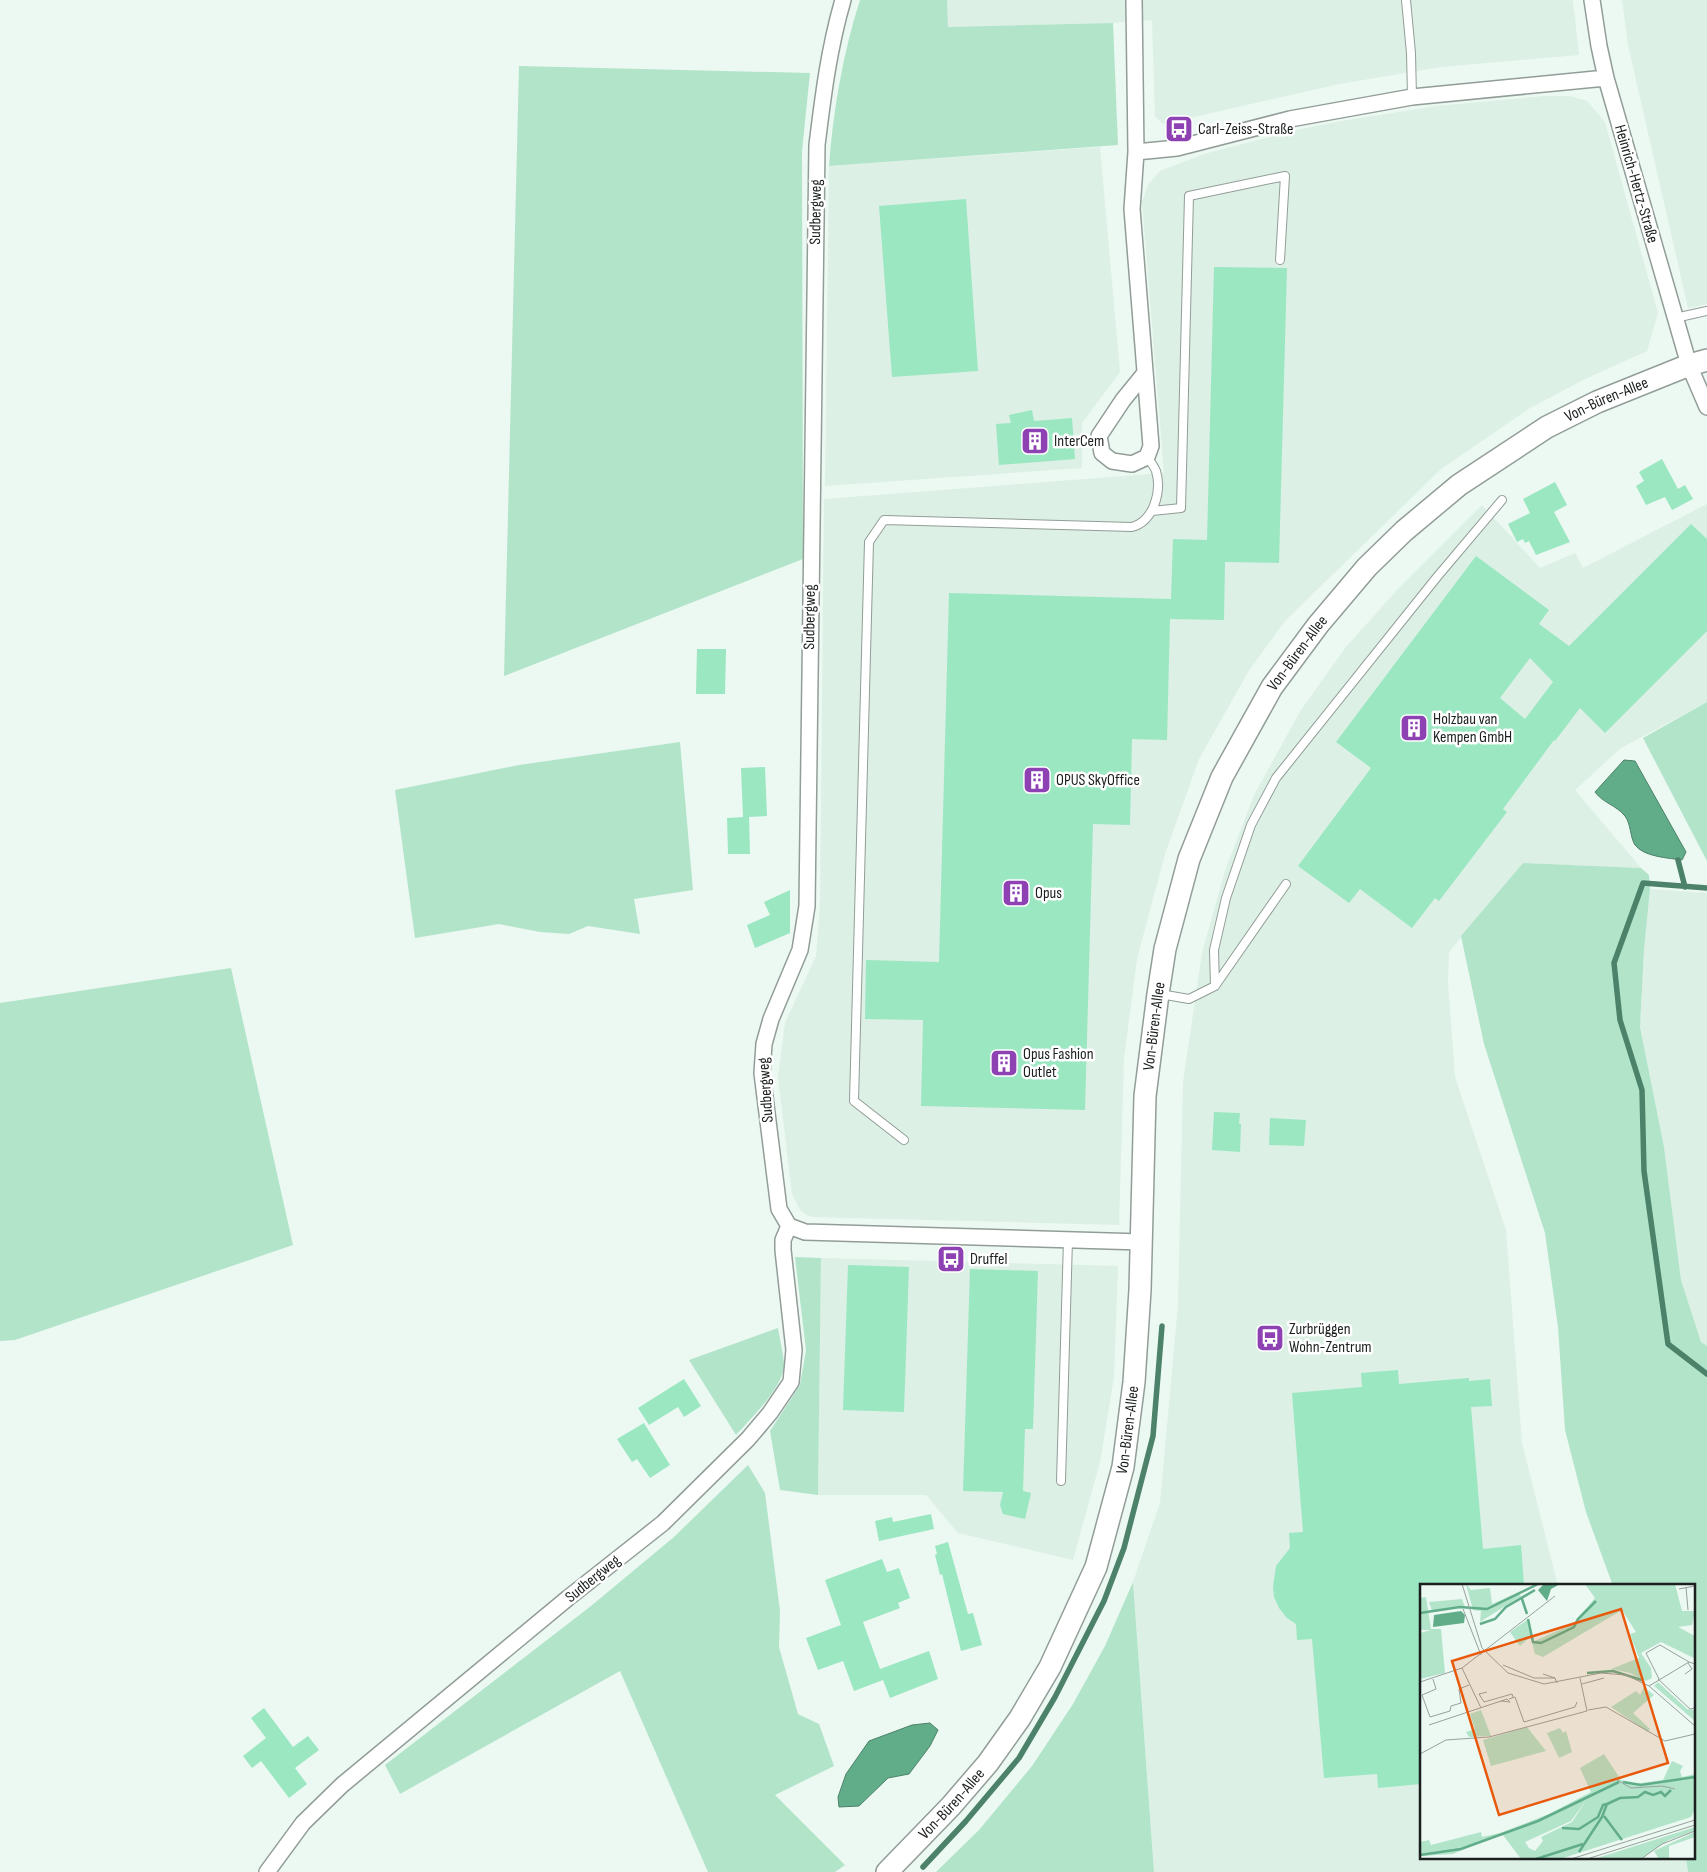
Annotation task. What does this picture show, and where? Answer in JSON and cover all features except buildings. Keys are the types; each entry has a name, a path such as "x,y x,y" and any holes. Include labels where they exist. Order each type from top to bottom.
{"street":[{"name":"Sudbergweg","path":"267,1872 303,1823 342,1785 568,1598 663,1523 748,1439 770,1413 791,1382 794,1350 783,1250 783,1240 789,1226 779,1209 762,1074 764,1044 771,1019 800,950 807,906 817,145 824,90 836,24 843,0"},
{"path":"1134,0 1136,152 1132,209 1146,373 1151,446 1148,457 1132,464 1112,462 1102,452 1099,436 1123,400 1146,373"},
{"name":"Heinrich-Hertz-Straße","path":"1592,0 1606,78 1675,318 1698,362 1707,407"},
{"path":"1136,152 1177,148 1290,119 1412,97 1606,78"},
{"name":"Von-Büren-Allee","path":"888,1872 951,1806 988,1763 1020,1718 1050,1667 1096,1567 1123,1467 1134,1382 1142,1242 1145,1096 1165,949 1189,859 1222,777 1272,687 1318,624 1367,567 1404,532 1459,485 1547,428 1597,402 1698,362"},
{"path":"789,1226 805,1232 1142,1242"}],"lane":[{"path":"1406,0 1411,53 1412,97"},
{"path":"1152,511 1182,508 1189,196 1285,176 1280,260"},
{"path":"1675,318 1707,311"},
{"path":"904,1140 854,1101 868,542 884,520 1132,527 1142,524 1152,511 1157,494 1156,470 1148,457"},
{"path":"1215,986 1214,950 1226,898 1251,825 1276,778 1437,577 1502,500"},
{"path":"1158,994 1189,999 1215,986 1286,884"},
{"path":"1062,1481 1068,1240"}],"shaded area":[{"path":"860,0 947,0 948,27 1113,23 1118,145 829,166 840,82"},
{"path":"947,0 1573,0 1579,55 1441,67 1339,84 1163,124 1155,116 1152,20 1113,23 948,27"},
{"path":"1622,0 1707,0 1707,304 1688,308 1628,45"},
{"path":"519,66 810,73 802,151 803,559 504,676"},
{"path":"1544,96 1569,96 1587,101 1605,122 1658,313 1647,351 1583,380 1530,408 1441,469 1284,622 1248,672 1199,759 1165,854 1137,959 1124,1058 1119,1225 813,1217 807,1215 800,1210 792,1194 778,1077 785,1023 816,956 820,906 824,499 1164,473 1142,202 1148,185 1160,171 1204,154 1296,130 1342,121 1436,106"},
{"path":"1100,147 1120,372 1082,423 1082,468 825,486 829,166"},
{"path":"1707,504 1707,702 1621,748 1575,790 1641,868 1523,863 1449,952 1448,983 1455,1077 1506,1230 1522,1443 1557,1584 1420,1584 1420,1860 1686,1860 1688,1872 1154,1872 1133,1582 1160,1503 1178,1305 1183,1082 1202,953 1225,871 1254,795 1301,710 1346,647 1397,590 1482,505 1540,568 1575,553 1583,568"},
{"path":"1707,702 1707,861 1643,738"},
{"path":"680,742 693,890 634,899 640,934 588,926 569,934 540,932 499,924 415,938 395,790 519,765"},
{"path":"1624,760 1635,761 1686,852 1682,860 1657,856 1639,849 1633,842 1625,816 1595,792"},
{"path":"1523,863 1641,868 1649,875 1650,889 1644,950 1640,1027 1664,1147 1681,1280 1701,1342 1707,1346 1707,1872 1688,1872 1686,1860 1694,1860 1694,1584 1612,1584 1586,1512 1565,1430 1558,1327 1545,1233 1484,1044 1461,936"},
{"path":"1650,889 1707,893 1707,1346 1701,1342 1681,1280 1664,1147 1640,1027 1644,950"},
{"path":"231,968 293,1245 15,1340 0,1341 0,1003"},
{"path":"795,1257 821,1258 818,1495 780,1490 770,1431 800,1385 806,1350"},
{"path":"821,1258 1118,1266 1114,1377 1100,1462 1073,1560 958,1533 926,1495 818,1495"},
{"path":"778,1328 784,1364 783,1373 766,1402 736,1435 689,1360"},
{"path":"748,1465 765,1493 780,1611 779,1647 798,1714 819,1724 834,1766 775,1795 845,1865 835,1872 708,1872 620,1671 400,1794 385,1765 591,1606 674,1537"},
{"path":"1133,1582 1154,1872 936,1872 979,1830 1032,1766 1073,1704 1105,1646"},
{"path":"930,1723 938,1730 930,1746 909,1774 888,1778 859,1806 839,1807 838,1797 846,1774 869,1741 912,1725"}],"waterway":[{"path":"1678,860 1685,887"},
{"path":"1707,888 1643,883 1614,963 1620,1020 1642,1090 1644,1171 1668,1344 1707,1374"},
{"path":"923,1867 966,1821 1019,1758 1055,1697 1104,1601 1124,1548 1153,1436 1162,1326"}],"place":[{"name":"Carl-Zeiss-Straße","path":"1179,129"},
{"name":"InterCem","path":"1035,441"},
{"name":"Holzbau van Kempen GmbH","path":"1414,728"},
{"name":"OPUS SkyOffice","path":"1037,780"},
{"name":"Opus","path":"1016,893"},
{"name":"Opus Fashion Outlet","path":"1004,1063"},
{"name":"Druffel","path":"951,1259"},
{"name":"Zurbrüggen Wohn-Zentrum","path":"1270,1338"}]}
